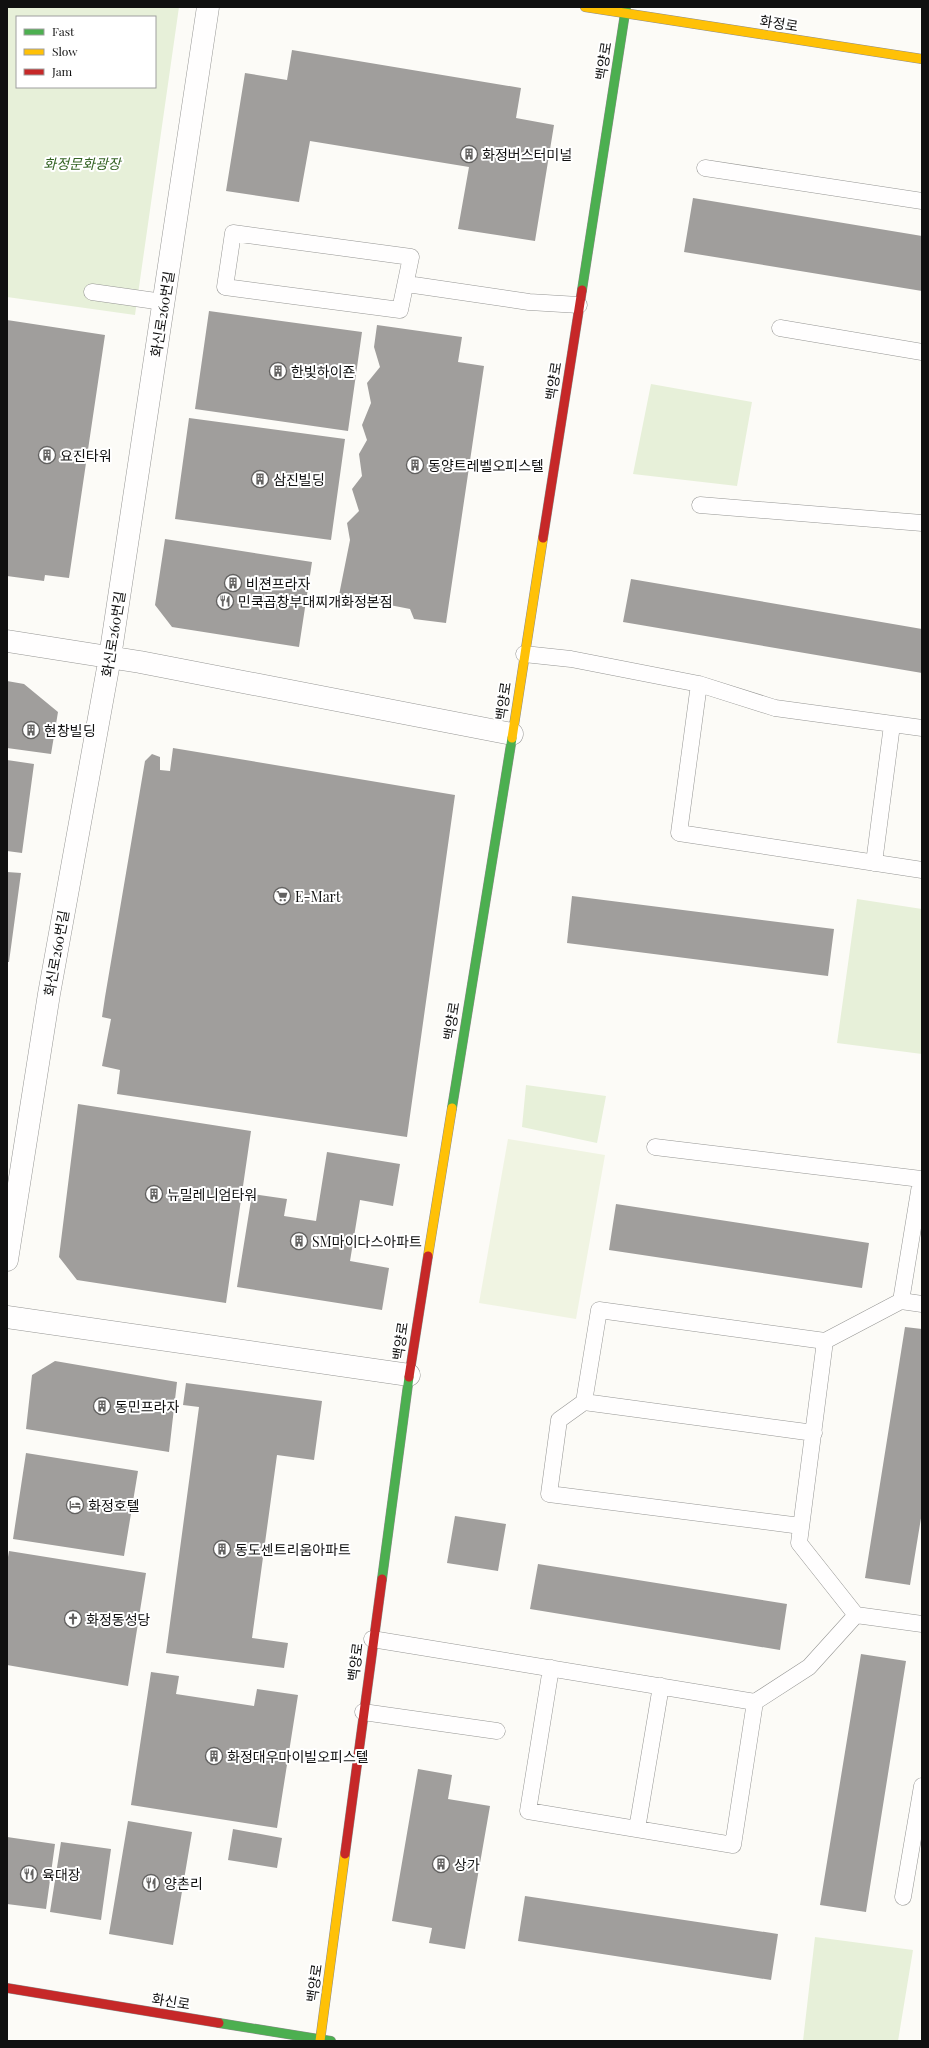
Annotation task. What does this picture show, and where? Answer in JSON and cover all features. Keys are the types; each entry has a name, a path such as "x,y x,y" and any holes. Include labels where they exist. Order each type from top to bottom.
{"street":[{"name":"화신로260번길","path":"7,1260 49,994 110,657 208,7"},
{"name":"화정로","path":"585,7 626,10 922,59"},
{"name":"백양로","path":"320,2040 372,1639 409,1375 530,624 626,10"},
{"path":"7,641 110,657 512,734"},
{"path":"7,1317 409,1375"},
{"name":"화신로","path":"7,1988 331,2041"}],"lane":[{"path":"705,168 922,201"},
{"path":"233,233 411,257 407,284 400,310 225,287 233,233"},
{"path":"407,284 529,302 579,305"},
{"path":"92,292 163,302"},
{"path":"780,328 922,352"},
{"path":"700,505 922,523"},
{"path":"524,654 571,659 699,684 775,708 922,728"},
{"path":"699,684 679,832 922,870"},
{"path":"874,863 892,725"},
{"path":"655,1147 921,1180 918,1228 901,1301"},
{"path":"584,1402 599,1310 825,1341 901,1301 922,1304"},
{"path":"825,1341 799,1543 856,1615 922,1624"},
{"path":"801,1526 549,1494 559,1420 584,1402 814,1433"},
{"path":"372,1639 755,1702 809,1667 856,1615"},
{"path":"551,1668 528,1811 637,1830 733,1845 755,1702"},
{"path":"637,1830 661,1686"},
{"path":"363,1712 497,1731"},
{"path":"903,1897 922,1786"}],"green space":[{"name":"화정문화광장","path":"7,7 179,7 135,315 7,297"},
{"path":"651,384 752,402 737,486 633,474"},
{"path":"857,899 922,909 922,1054 837,1043"},
{"path":"526,1085 606,1096 597,1143 522,1127"},
{"path":"508,1139 605,1155 576,1319 479,1303"},
{"path":"815,1937 913,1950 898,2041 803,2041"}],"building":[{"name":"화정버스터미널","path":"292,50 521,88 516,118 554,125 535,241 458,229 469,167 310,141 299,202 226,191 245,73 287,80"},
{"path":"693,198 922,236 922,291 684,252"},
{"name":"한빛하이죤","path":"209,311 362,332 348,431 195,409"},
{"name":"요진타워","path":"7,320 105,335 69,578 45,575 44,581 7,576"},
{"name":"동양트레벨오피스텔","path":"377,325 462,337 458,362 484,366 446,623 414,619 410,609 339,595 350,540 347,523 359,511 352,489 362,476 359,454 367,440 362,425 371,403 367,383 380,367 374,347"},
{"name":"삼진빌딩","path":"189,418 345,439 331,540 175,519"},
{"name":"비젼프라자","path":"165,539 312,562 299,647 172,627 155,605"},
{"path":"631,579 922,629 922,673 623,622"},
{"name":"현창빌딩","path":"7,681 24,684 58,712 51,754 7,748"},
{"name":"E-Mart","path":"173,748 455,795 407,1137 117,1094 120,1070 102,1066 111,1019 102,1017 105,997 145,761 152,754 160,757 160,770 170,771"},
{"path":"7,760 34,764 22,853 7,851"},
{"path":"7,872 21,873 9,962 7,962"},
{"path":"572,896 834,929 828,976 567,943"},
{"name":"뉴밀레니엄타워","path":"78,1104 251,1131 226,1303 77,1280 59,1257"},
{"name":"SM마이다스아파트","path":"327,1152 400,1164 393,1206 360,1200 350,1261 389,1268 382,1310 237,1287 252,1194 287,1199 284,1216 316,1221"},
{"path":"616,1204 869,1243 862,1288 609,1250"},
{"path":"905,1327 922,1329 922,1512 910,1585 865,1578"},
{"name":"동민프라자","path":"55,1361 177,1382 169,1452 26,1429 32,1375"},
{"name":"동도센트리움아파트","path":"186,1383 322,1401 314,1460 277,1455 252,1638 288,1643 284,1668 166,1653 199,1407 183,1405"},
{"name":"화정호텔","path":"26,1453 138,1471 124,1556 13,1539"},
{"path":"455,1516 506,1524 498,1571 447,1563"},
{"name":"화정동성당","path":"9,1551 146,1573 128,1686 7,1665 7,1563"},
{"path":"538,1564 787,1604 780,1650 530,1609"},
{"path":"861,1654 906,1661 866,1912 820,1905"},
{"name":"화정대우마이빌오피스텔","path":"151,1672 179,1676 176,1694 254,1706 257,1689 298,1695 277,1828 131,1805"},
{"name":"상가","path":"418,1769 452,1775 448,1799 490,1806 465,1949 429,1943 432,1928 392,1921"},
{"name":"양촌리","path":"128,1821 192,1832 173,1945 109,1934"},
{"path":"233,1829 282,1838 277,1868 228,1860"},
{"name":"육대장","path":"7,1837 55,1844 46,1909 7,1904"},
{"path":"61,1842 111,1849 101,1920 50,1912"},
{"path":"525,1896 778,1934 771,1980 518,1941"}],"traffic: fast":[{"path":"582,290 626,7"},
{"path":"452,1108 512,738"},
{"path":"382,1579 409,1377"},
{"path":"219,2023 331,2041"}],"traffic: slow":[{"path":"585,7 922,59"},
{"path":"512,738 543,538"},
{"path":"428,1256 452,1108"},
{"path":"320,2041 345,1854"}],"traffic: jam":[{"path":"543,538 582,290"},
{"path":"409,1377 428,1256"},
{"path":"345,1854 382,1579"},
{"path":"7,1988 219,2023"}],"place":[{"name":"화정버스터미널","path":"469,154"},
{"name":"한빛하이죤","path":"278,371"},
{"name":"요진타워","path":"47,455"},
{"name":"동양트레벨오피스텔","path":"415,465"},
{"name":"삼진빌딩","path":"260,479"},
{"name":"비젼프라자","path":"233,583"},
{"name":"민쿡곱창부대찌개화정본점","path":"225,601"},
{"name":"현창빌딩","path":"31,730"},
{"name":"E-Mart","path":"282,896"},
{"name":"뉴밀레니엄타워","path":"154,1194"},
{"name":"SM마이다스아파트","path":"299,1241"},
{"name":"동민프라자","path":"102,1406"},
{"name":"화정호텔","path":"75,1505"},
{"name":"동도센트리움아파트","path":"222,1549"},
{"name":"화정동성당","path":"73,1619"},
{"name":"화정대우마이빌오피스텔","path":"214,1756"},
{"name":"상가","path":"441,1864"},
{"name":"육대장","path":"29,1874"},
{"name":"양촌리","path":"151,1883"}]}
